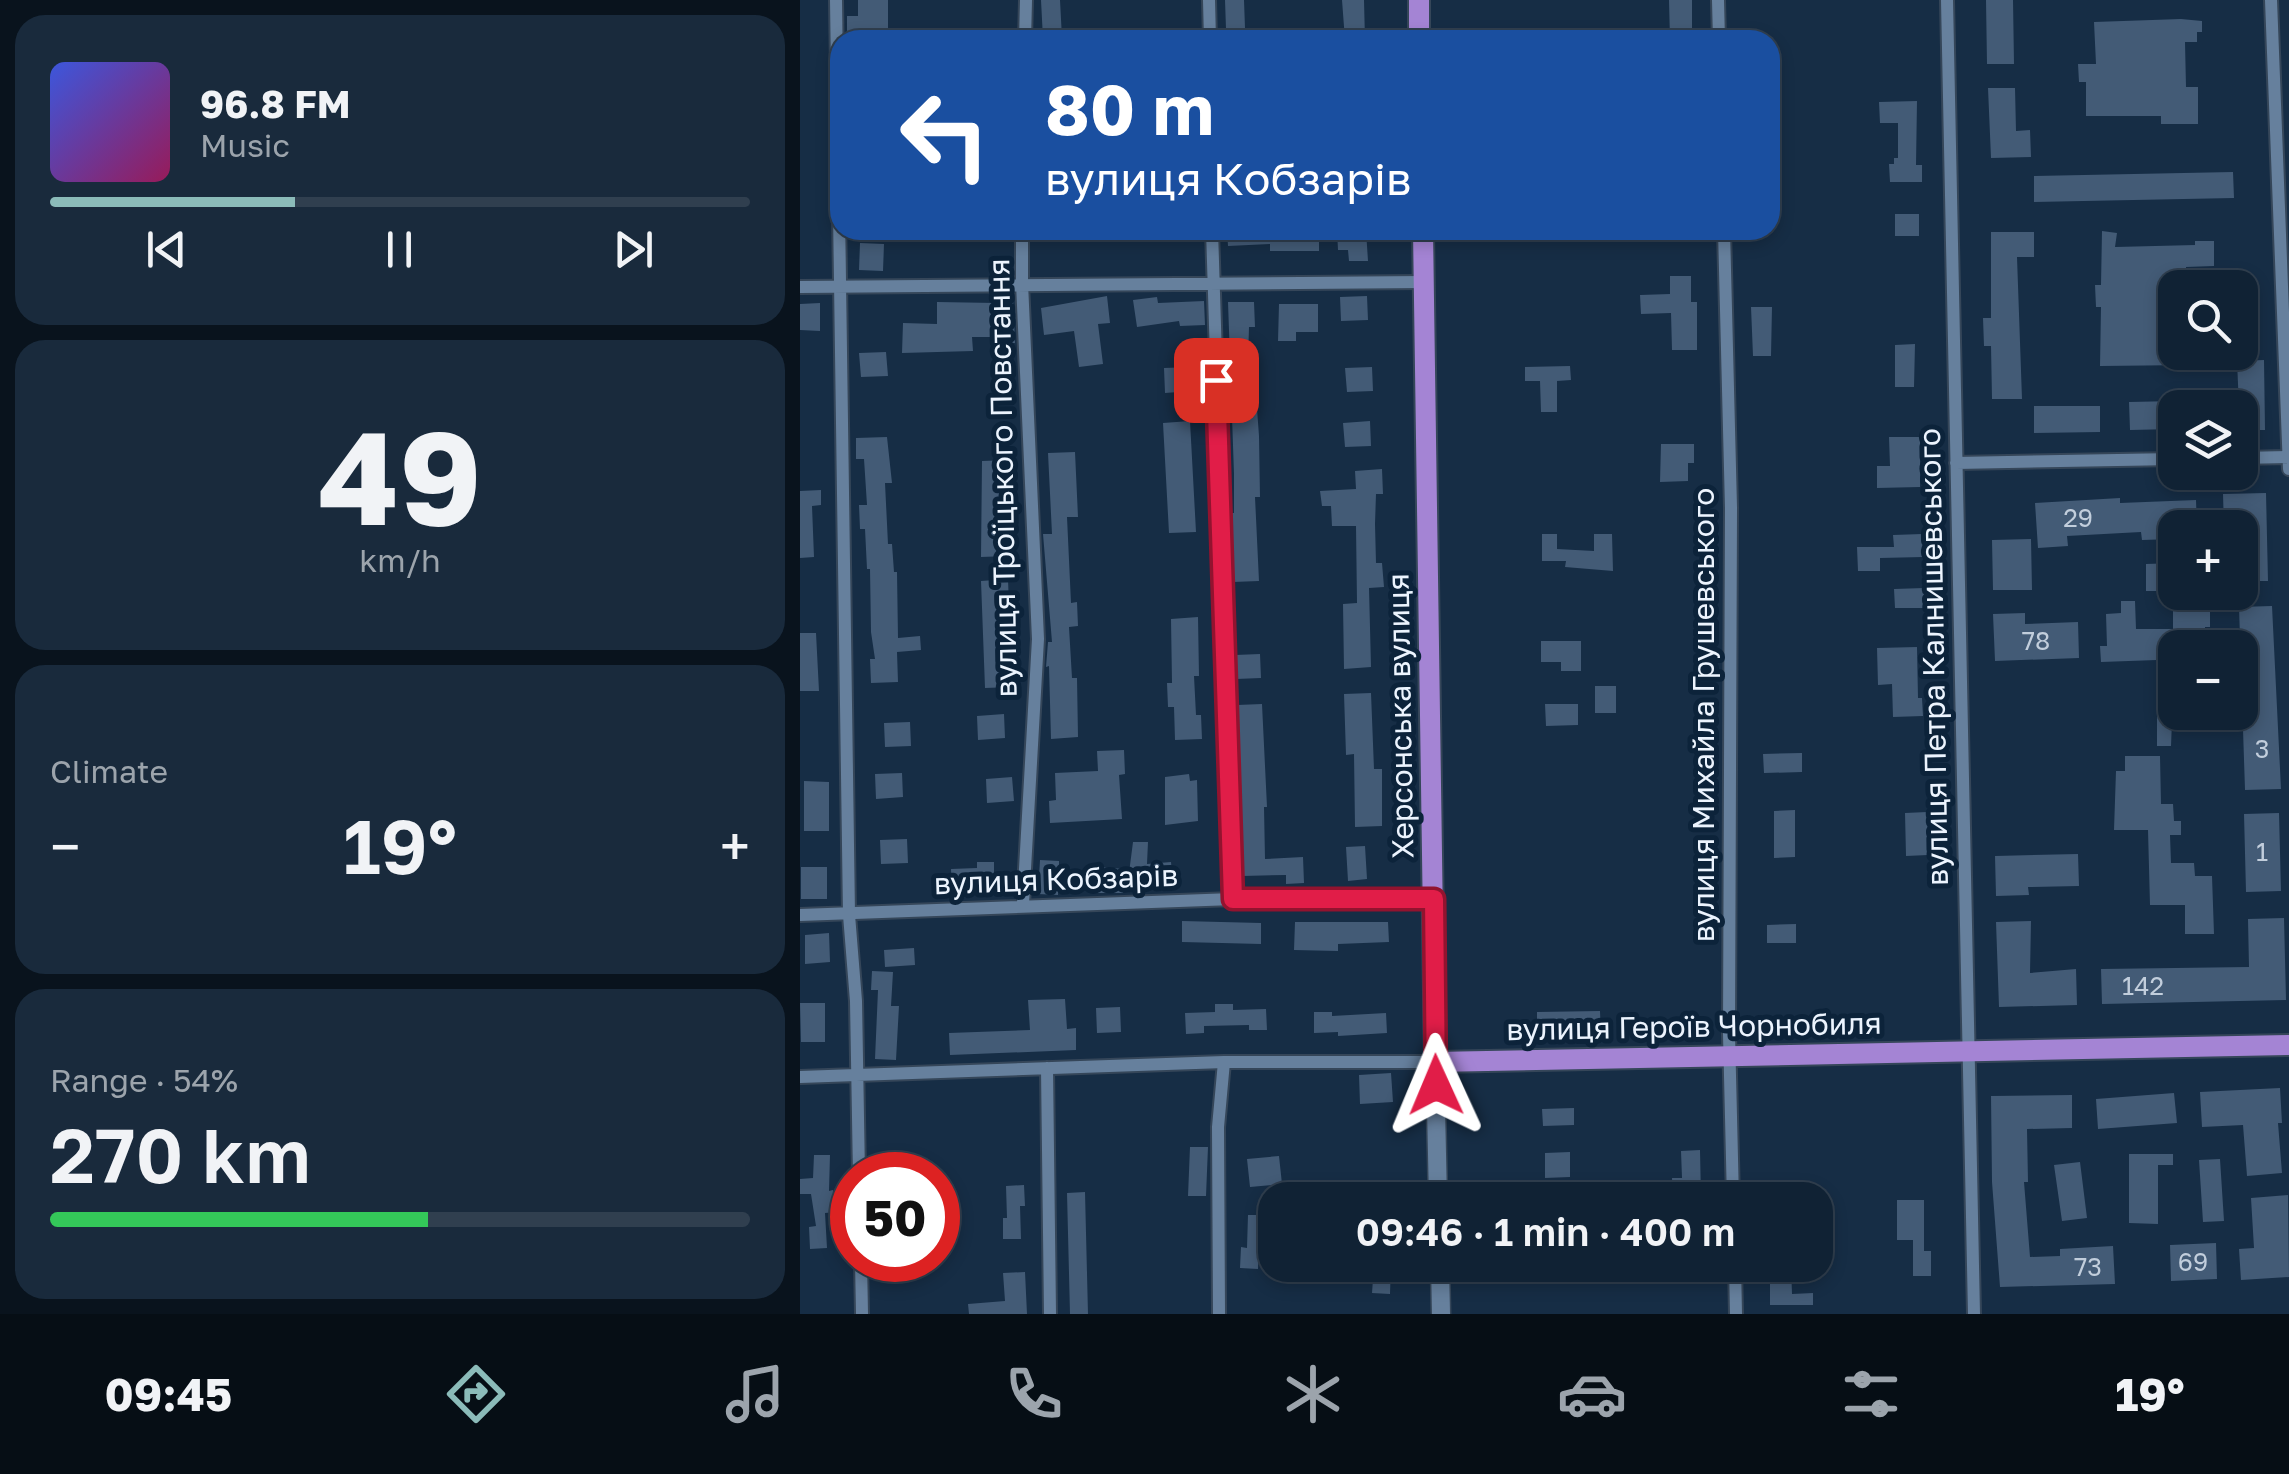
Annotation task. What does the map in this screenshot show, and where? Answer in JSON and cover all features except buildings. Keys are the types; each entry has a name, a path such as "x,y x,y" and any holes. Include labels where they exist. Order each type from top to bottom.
{"main road":[{"path":"1418,0 1419,30"},
{"name":"Херсонська вулиця","path":"1422,240 1438,1182"},
{"name":"вулиця Героїв Чорнобиля","path":"1435,1062 2289,1045"},
{"path":"1440,1282 1440,1314"}],"street":[{"path":"836,0 836,30"},
{"path":"1025,30 1026,0"},
{"path":"1209,0 1210,30"},
{"path":"1718,0 1719,30"},
{"name":"вулиця Петра Калнишевського","path":"1947,0 1974,1314"},
{"path":"2270,0 2289,469"},
{"path":"839,240 849,915 856,1001 859,1152"},
{"name":"вулиця Троїцького Повстання","path":"1022,240 1038,639 1023,904"},
{"path":"1212,240 1233,899"},
{"name":"вулиця Михайла Грушевського","path":"1724,240 1730,508 1733,1182"},
{"path":"800,286 1424,282"},
{"path":"2258,458 2289,457"},
{"path":"1956,463 2158,459"},
{"name":"вулиця Кобзарів","path":"800,915 1023,904 1434,899"},
{"path":"1219,1314 1218,1126 1224,1062"},
{"name":"вулиця Героїв Чорнобиля","path":"800,1077 1224,1062 1435,1062"},
{"path":"1048,1068 1050,1314"},
{"path":"861,1282 862,1314"},
{"path":"1735,1282 1736,1314"}],"route":[{"path":"1216,380 1233,899 1434,899 1436,1085"}]}
